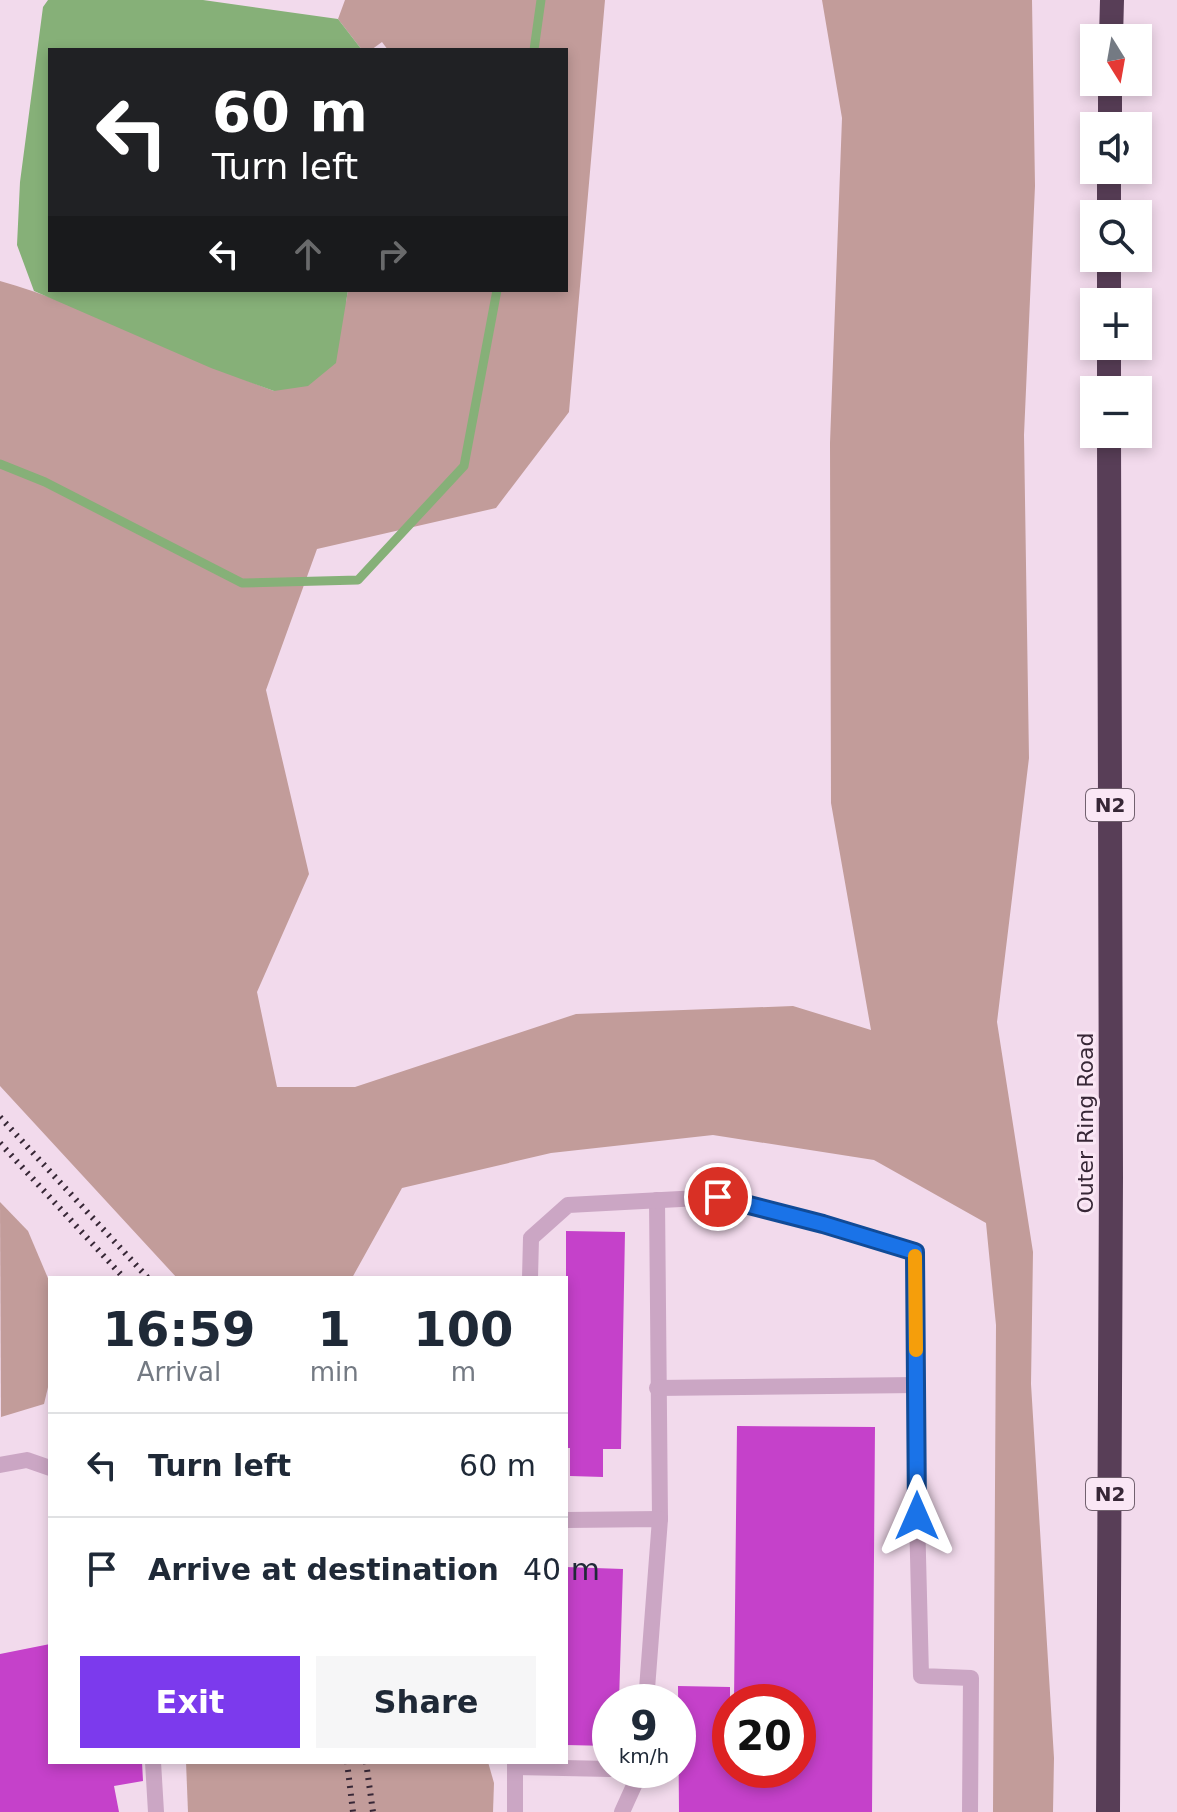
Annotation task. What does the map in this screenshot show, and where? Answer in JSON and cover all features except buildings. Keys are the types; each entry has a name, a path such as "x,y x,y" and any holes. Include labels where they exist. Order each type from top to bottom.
{"highway":[{"path":"1111,24 1112,0"},
{"name":"Outer Ring Road","path":"1108,1812 1111,1193 1109,448"}],"lane":[{"path":"530,1276 531,1238 568,1205 718,1197 915,1252 921,1676 971,1678 970,1812"},
{"path":"647,1684 660,1519 657,1200"},
{"path":"657,1388 917,1385"},
{"path":"0,1465 27,1460 48,1467"},
{"path":"568,1520 660,1519"},
{"path":"153,1764 156,1812"},
{"path":"515,1812 516,1764 592,1768"},
{"path":"622,1812 633,1788"}],"shaded area":[{"path":"48,0 203,0 338,19 360,48 48,48 48,292 348,292 336,363 308,386 274,391 211,368 34,291 17,245 20,182 43,7"},
{"path":"345,0 605,0 569,412 496,508 317,549 266,690 309,874 257,992 277,1087 355,1087 576,1014 793,1006 871,1030 831,803 830,443 842,118 822,0 1032,0 1035,186 1024,435 1029,758 997,1022 1033,1252 1031,1384 1054,1758 1053,1812 993,1812 996,1325 986,1223 874,1160 713,1135 551,1153 402,1188 353,1276 175,1276 0,1086 0,281 69,304 274,391 346,302 348,292 568,292 568,48 386,48 382,42 374,48 360,48 338,19"},
{"path":"0,1202 28,1231 48,1278 48,1387 44,1404 1,1417"},
{"path":"186,1764 489,1764 494,1783 493,1812 188,1812"}],"waterway":[{"path":"534,48 541,0"},
{"path":"0,464 45,482 242,583 358,580 464,466 497,292"}],"railway":[{"path":"0,1117 146,1276"},
{"path":"0,1143 122,1276"},
{"path":"347,1764 353,1812"},
{"path":"366,1764 373,1812"}],"slow traffic":[{"path":"915,1256 916,1350"}],"route":[{"path":"718,1197 915,1252 917,1516"}]}
